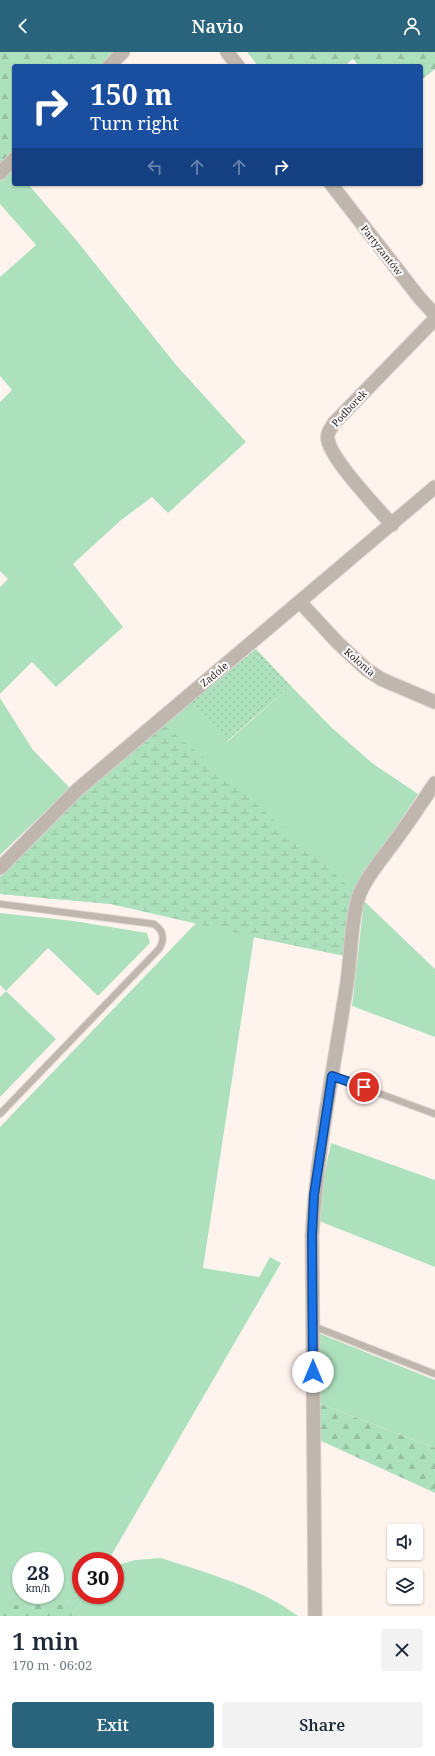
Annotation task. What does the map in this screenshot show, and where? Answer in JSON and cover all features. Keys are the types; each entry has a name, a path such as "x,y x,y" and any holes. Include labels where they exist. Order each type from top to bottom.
{"street":[{"path":"111,64 123,52"},
{"path":"226,52 236,64"},
{"path":"0,173 12,161"},
{"name":"Partyzantów","path":"333,186 418,296 435,315"},
{"name":"Podborek","path":"392,525 347,473 335,456 328,440 328,432 334,423 435,319"},
{"name":"Zadole","path":"0,868 77,790 392,525 435,487"},
{"name":"Kolonia","path":"300,602 332,637 366,669 381,679 435,702"},
{"path":"315,1616 312,1235 314,1195 351,958 356,906 360,893 368,878 419,808 435,783"}],"lane":[{"path":"0,904 154,924 163,934 159,949 0,1114"},
{"path":"332,1076 435,1114"},
{"path":"313,1326 435,1374"}],"green space":[{"path":"0,52 128,52 117,64 12,64 12,171 0,181"},
{"path":"247,52 435,52 435,69 423,78 423,64 357,64 353,59 347,64 256,64"},
{"path":"12,171 12,186 30,186 77,241 177,366 246,442 168,513 152,497 120,521 73,564 123,627 56,687 32,662 0,694 0,587 8,579 0,571 0,402 12,390 0,376 0,277 36,245 0,204 0,181"},
{"path":"256,649 291,686 227,741 188,704"},
{"path":"291,686 331,727 372,763 418,794 365,875 345,956 254,937 203,1268 259,1277 270,1257 281,1263 113,1552 72,1552 72,1599 64,1605 0,1605 0,1127 196,923 111,904 0,894 0,877 82,793 188,704 228,741"},
{"path":"0,698 33,750 70,788 0,855"},
{"path":"163,724 216,768 355,892 345,956 111,904 0,894 0,877 82,793"},
{"path":"364,901 435,969 435,1037 352,1006"},
{"path":"0,913 74,921 147,933 150,943 98,996 48,948 6,991 0,985"},
{"path":"6,991 56,1039 0,1097 0,997"},
{"path":"331,1143 435,1180 435,1267 319,1221 320,1195"},
{"path":"318,1333 435,1380 435,1448 318,1403"},
{"path":"318,1403 435,1448 435,1493 319,1440"},
{"path":"161,1558 214,1575 267,1597 298,1616 71,1616 80,1604 124,1604 124,1563 135,1560"},
{"path":"72,1599 72,1604 80,1604 71,1616 0,1616 0,1605 64,1605"}],"route":[{"path":"313,1372 312,1235 314,1195 332,1076 340,1077 364,1087"}]}
